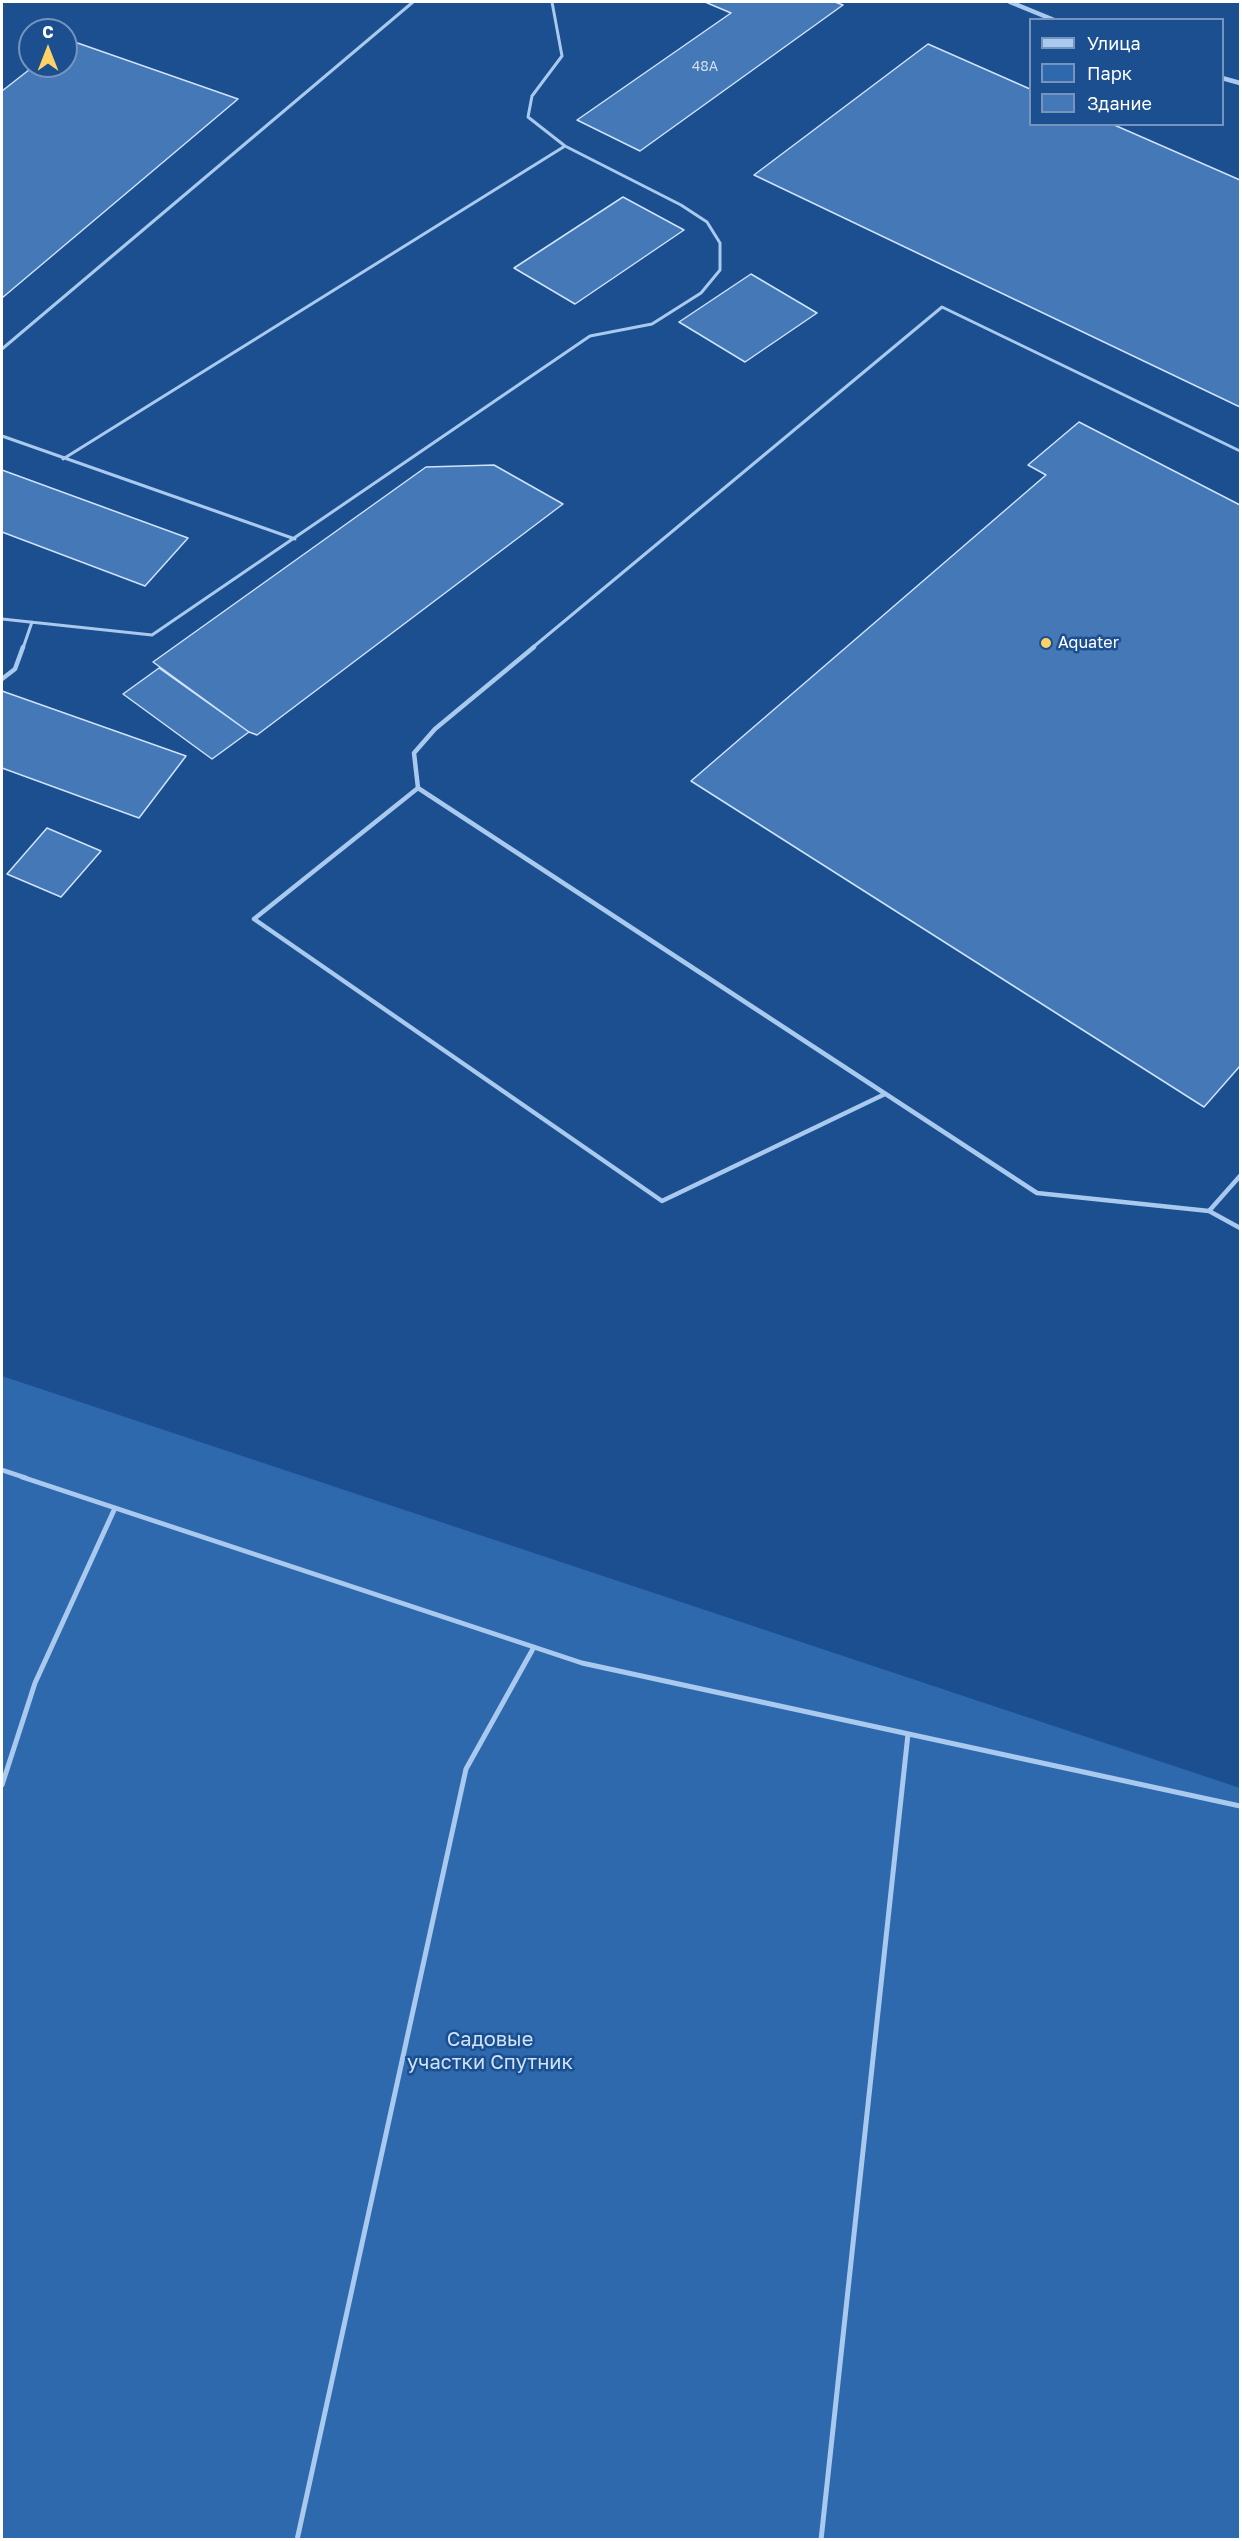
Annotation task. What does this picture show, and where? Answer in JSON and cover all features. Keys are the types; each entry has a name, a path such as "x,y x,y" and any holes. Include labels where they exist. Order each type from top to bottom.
{"street":[{"path":"1010,2 1049,18"},
{"path":"1224,79 1240,83"}],"lane":[{"path":"2,349 413,2"},
{"path":"2,619 152,635 590,336 652,324 701,293 720,270 720,243 707,222 681,205 565,146 528,117 532,96 562,56 552,2"},
{"path":"63,459 565,146"},
{"path":"418,788 414,753 435,729 942,307 1240,451"},
{"path":"2,436 295,539"},
{"path":"2,679 15,669 32,622"},
{"path":"418,788 254,919 663,1201 886,1094"},
{"path":"418,788 1037,1193 1209,1211 1240,1228"},
{"path":"1209,1211 1240,1176"},
{"path":"2,1470 582,1663 1240,1806"},
{"path":"2,1785 36,1683 115,1508"},
{"path":"297,2540 466,1769 534,1647"},
{"path":"821,2540 908,1734"}],"green space":[{"name":"Садовые участки Спутник","path":"2,1376 1240,1788 1240,2539 2,2540"}],"building":[{"path":"705,2 835,2 843,5 640,151 577,120 731,13"},
{"path":"78,43 238,99 2,298 2,91 19,78 78,78"},
{"path":"928,44 1029,89 1029,126 1117,126 1240,180 1240,407 754,175"},
{"path":"623,197 684,230 575,304 514,268"},
{"path":"751,274 817,313 745,362 679,322"},
{"name":"Aquater","path":"1079,422 1240,505 1240,1066 1204,1107 691,781 1046,475 1028,465"},
{"path":"494,465 563,504 257,735 249,732 153,662 426,467"},
{"path":"2,470 188,538 145,586 2,532"},
{"path":"159,668 249,732 212,759 123,694"},
{"path":"2,691 186,756 139,818 2,768"},
{"path":"47,828 101,851 61,897 7,874"}],"place":[{"name":"Aquater","path":"1046,643"}]}
